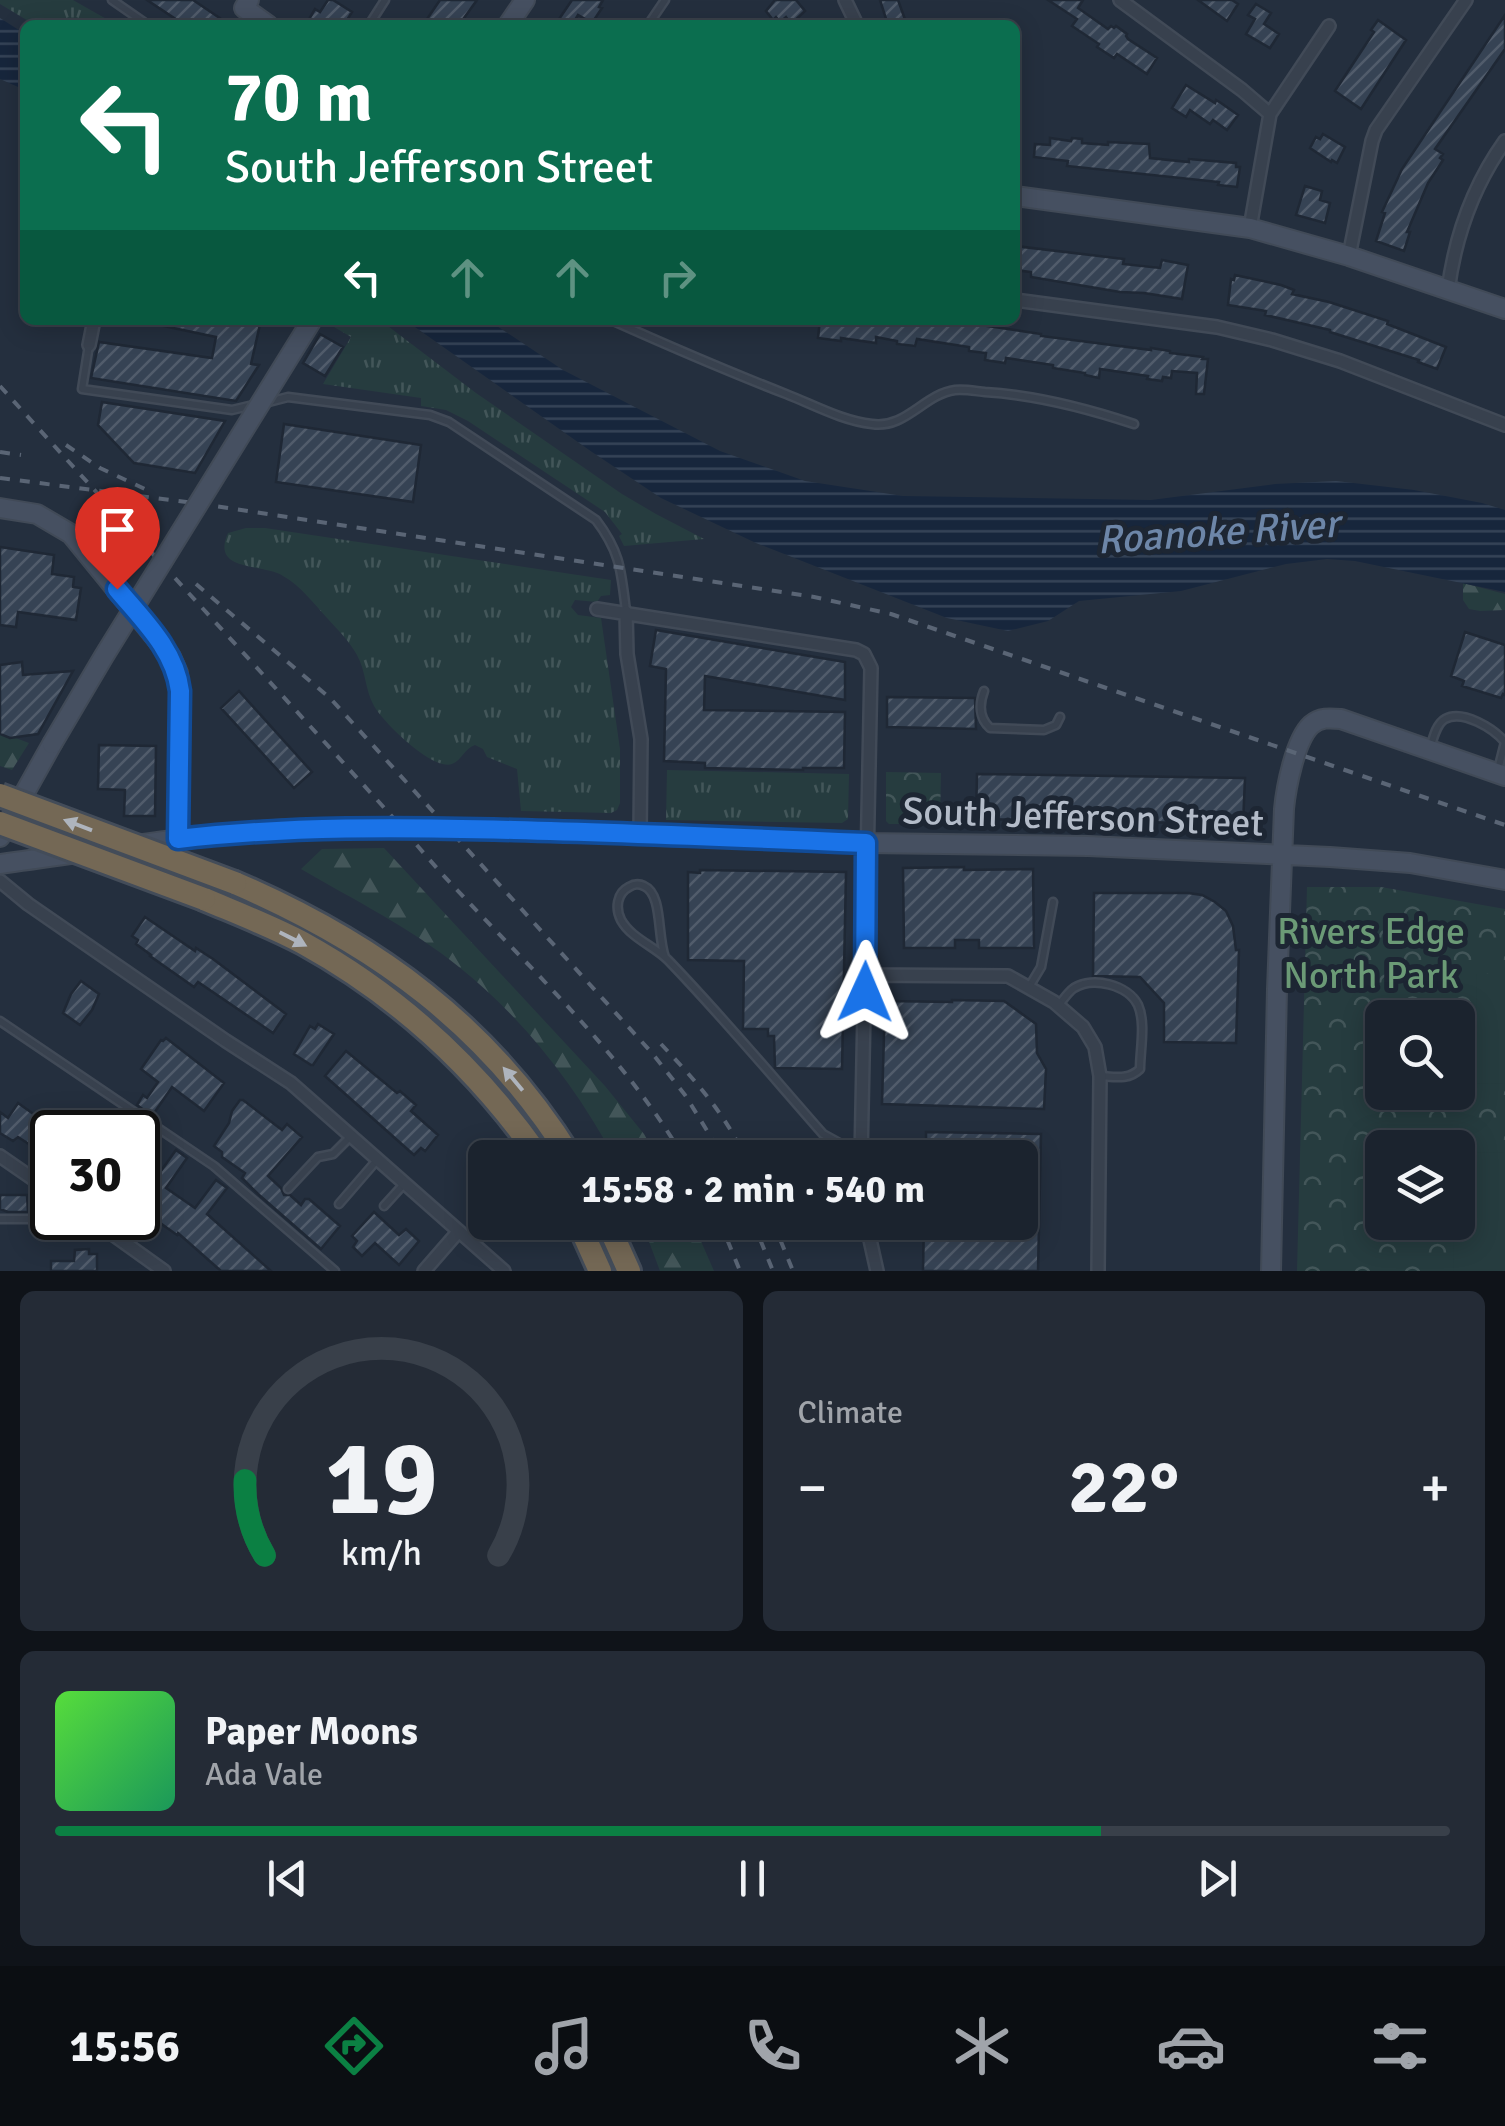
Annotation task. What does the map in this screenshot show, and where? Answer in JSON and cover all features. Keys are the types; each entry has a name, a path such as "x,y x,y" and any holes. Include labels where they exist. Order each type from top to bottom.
{"highway":[{"path":"0,796 234,883 291,908 369,952 442,1006 506,1070 559,1140"},
{"path":"0,823 204,899 300,942 347,969 426,1028 460,1060 527,1140"},
{"path":"586,1240 600,1271"},
{"path":"616,1240 629,1271"}],"main road":[{"path":"241,3 262,20"},
{"path":"1020,197 1250,228 1349,256 1505,309"},
{"path":"0,837 52,744 309,325"},
{"path":"0,508 37,514 70,534 171,657 180,691 178,839"},
{"path":"1271,1271 1281,855 1285,795 1303,737 1311,725 1326,718 1341,719 1501,774"},
{"name":"South Jefferson Street","path":"0,864 245,832 462,828 1330,856 1505,880"}],"street":[{"path":"1120,0 1270,114"},
{"path":"1349,256 1376,130 1466,0"},
{"path":"1250,228 1270,114 1329,26"},
{"path":"1448,291 1452,257 1469,204 1505,141"},
{"path":"1020,301 1217,327 1272,340 1340,361 1505,424"},
{"path":"89,346 93,325"},
{"path":"597,609 856,650 864,654 871,668 861,1140"},
{"path":"626,612 627,654 642,740 640,834"},
{"path":"0,881 28,904 291,1082 504,1271"},
{"path":"865,974 1008,976 1058,1006 1082,1026 1095,1047 1100,1076 1098,1271"},
{"path":"0,1156 30,1177"},
{"path":"424,1271 458,1232"},
{"path":"121,1240 164,1271"},
{"path":"870,1240 876,1271"}],"lane":[{"path":"112,0 141,20"},
{"path":"622,325 711,365 870,424 896,422 940,394 956,390 1008,393 1098,412 1134,424"},
{"path":"89,346 82,389 232,410 288,397 430,414 449,422 596,520 612,541 626,612"},
{"path":"984,691 980,708 990,728 1044,730 1056,726 1060,718"},
{"path":"1430,750 1440,722 1450,717 1462,718 1496,731 1505,742 1501,774"},
{"path":"665,956 655,895 647,886 635,884 625,888 618,898 618,912 629,931 665,956 823,1134 834,1140"},
{"path":"1028,988 1040,966 1053,902"},
{"path":"1058,1006 1071,990 1092,984 1120,987 1137,1004 1140,1070 1125,1077 1100,1076"},
{"path":"0,1021 214,1166 335,1271"},
{"path":"288,1189 318,1157 333,1154 350,1136"},
{"path":"339,1204 377,1160"},
{"path":"384,1206 404,1184"},
{"path":"0,1220 30,1219"}],"green space":[{"path":"0,0 73,0 108,20 27,20 0,4"},
{"path":"331,325 387,325 476,393 622,494 704,539 624,546 619,536 622,534 605,512 468,421 446,410 421,406 421,398 323,384 351,337"},
{"path":"246,528 611,580 610,595 601,596 597,602 575,600 571,607 578,615 601,618 620,749 617,810 521,811 517,769 487,757 483,749 475,745 452,764 443,764 421,753 379,713 354,650 307,596 283,576 242,565 226,555 228,533"},
{"path":"1463,583 1505,594 1505,610 1469,609 1463,600"},
{"path":"0,732 29,743 12,770 0,766"},
{"path":"667,770 849,774 848,819 842,823 666,820"},
{"path":"886,772 941,773 940,824 889,824"},
{"path":"384,848 605,1086 647,1140 604,1140 546,1055 483,987 422,940 301,869 322,849"},
{"name":"Rivers Edge North Park","path":"1307,887 1381,887 1505,909 1505,1271 1297,1271"},
{"path":"1477,974 1505,974 1505,1084 1475,1083"},
{"path":"1475,1152 1505,1153 1505,1271 1453,1271 1454,1240 1475,1240"},
{"path":"648,1240 700,1240 714,1271 660,1271"}],"water":[{"path":"0,18 20,31 20,88 0,79"},
{"name":"Roanoke River","path":"412,325 496,325 563,370 720,451 805,481 903,496 1151,500 1275,484 1336,481 1482,503 1505,510 1505,592 1355,561 1327,559 1286,564 1181,591 1079,601 1048,621 1008,631 947,618 756,543 661,498"}],"building":[{"path":"147,0 193,0 223,20 177,20"},
{"path":"328,0 333,0 352,12 347,20 309,20 315,9 320,12"},
{"path":"440,0 477,0 463,20 426,20"},
{"path":"572,0 603,0 594,20 578,15 575,20 558,20"},
{"path":"775,0 796,0 805,11 795,20 773,20 766,11"},
{"path":"880,0 898,0 905,20 886,20"},
{"path":"1048,0 1083,0 1078,8 1108,29 1116,26 1157,58 1147,74 1117,54 1114,58 1097,47 1099,44 1072,26 1077,19"},
{"path":"1198,0 1232,0 1238,4 1227,21"},
{"path":"1256,4 1271,13 1264,24 1279,34 1270,48 1246,34 1255,19 1248,15"},
{"path":"1505,15 1505,49 1435,149 1443,154 1443,160 1428,183 1407,232 1404,251 1376,241 1385,213 1382,212 1402,169"},
{"path":"1378,20 1406,40 1361,109 1335,91"},
{"path":"1186,85 1238,115 1227,130 1190,110 1186,117 1172,108"},
{"path":"1323,134 1345,147 1337,163 1310,148 1316,137 1320,139"},
{"path":"1050,138 1108,145 1149,144 1150,158 1236,163 1240,167 1237,187 1067,166 1068,161 1034,157 1035,144 1050,145"},
{"path":"1305,186 1322,191 1320,200 1330,203 1325,223 1296,215"},
{"path":"1020,247 1124,259 1123,264 1160,268 1162,260 1188,265 1182,299 1031,277 1031,272 1020,271"},
{"path":"1235,275 1281,285 1294,290 1292,294 1388,321 1387,324 1446,347 1437,369 1330,330 1265,315 1266,311 1228,305"},
{"path":"159,325 260,325 251,364 259,365 236,401 91,378 99,342 212,358 216,337"},
{"path":"819,325 981,325 1208,359 1204,394 1196,394 1197,373 1172,371 1171,378 1163,377 1162,381 1100,369 1099,378 1053,365 1006,358 1005,363 985,360 986,353 969,351 969,347 917,339 915,346 876,337 876,343 818,338"},
{"path":"320,334 343,347 325,376 303,363"},
{"path":"102,402 225,421 195,473 134,463 98,425"},
{"path":"284,424 421,445 413,502 276,482"},
{"path":"0,547 54,555 52,574 74,577 73,587 81,588 76,620 18,612 16,627 0,625"},
{"path":"656,630 845,662 845,700 705,676 704,710 845,712 844,768 705,768 705,763 664,761 666,669 650,666"},
{"path":"1465,632 1505,645 1505,695 1501,698 1462,686 1464,681 1451,676"},
{"path":"22,662 23,675 73,671 38,734 10,738 0,734 0,665"},
{"path":"239,691 312,772 294,788 221,708"},
{"path":"887,697 975,698 976,729 887,727"},
{"path":"99,745 156,746 155,816 124,816 125,790 98,789"},
{"path":"977,774 1245,778 1243,824 976,819"},
{"path":"903,868 1033,869 1034,948 979,948 979,940 955,940 955,948 904,948"},
{"path":"688,872 846,872 842,1069 775,1068 774,1036 768,1036 768,1029 743,1029 744,961 688,960"},
{"path":"1094,893 1188,893 1202,895 1226,911 1239,950 1236,1043 1164,1042 1164,1003 1140,977 1093,976"},
{"path":"145,917 213,959 286,1014 273,1033 198,982 194,987 136,944 138,940 132,936"},
{"path":"81,981 99,994 80,1025 63,1013"},
{"path":"885,1001 1004,1001 1036,1024 1037,1053 1046,1069 1044,1109 882,1104"},
{"path":"318,1024 334,1034 311,1065 294,1054 310,1026 315,1029"},
{"path":"166,1038 224,1083 204,1111 172,1087 156,1110 144,1110 137,1105 158,1082 141,1069"},
{"path":"346,1051 416,1105 411,1111 438,1135 425,1151 421,1148 414,1155 325,1076"},
{"path":"240,1100 282,1130 287,1124 302,1137 268,1176 284,1195 290,1195 301,1205 309,1199 340,1226 321,1249 258,1194 242,1178 245,1173 222,1157 214,1146"},
{"path":"18,1103 30,1112 30,1145 0,1133 0,1112 8,1118"},
{"path":"926,1132 1041,1134 1038,1271 923,1271 924,1240 1038,1240 1038,1140 926,1140"},
{"path":"176,1150 187,1158 166,1188 195,1208 216,1180 227,1188 207,1214 271,1271 221,1271 178,1233 160,1223 160,1172"},
{"path":"0,1195 27,1195 28,1212 0,1209"},
{"path":"374,1212 399,1235 406,1229 419,1241 399,1265 375,1243 362,1256 353,1247 357,1241 352,1236"},
{"path":"89,1249 89,1254 97,1254 97,1271 51,1271 51,1261 74,1261 75,1250"}],"railway":[{"path":"0,386 443,875 571,1010 632,1081 672,1140"},
{"path":"66,445 100,468 149,491"},
{"path":"0,452 21,455"},
{"path":"0,478 202,504 814,597 891,614 1505,825"},
{"path":"196,584 330,698 652,1053 713,1140"},
{"path":"661,1044 697,1083 736,1140"},
{"path":"727,1240 740,1271"},
{"path":"760,1240 773,1271"},
{"path":"780,1240 793,1271"}],"route":[{"path":"117,589 162,644 178,673 178,839 291,830 433,828 866,843 865,992"}]}
